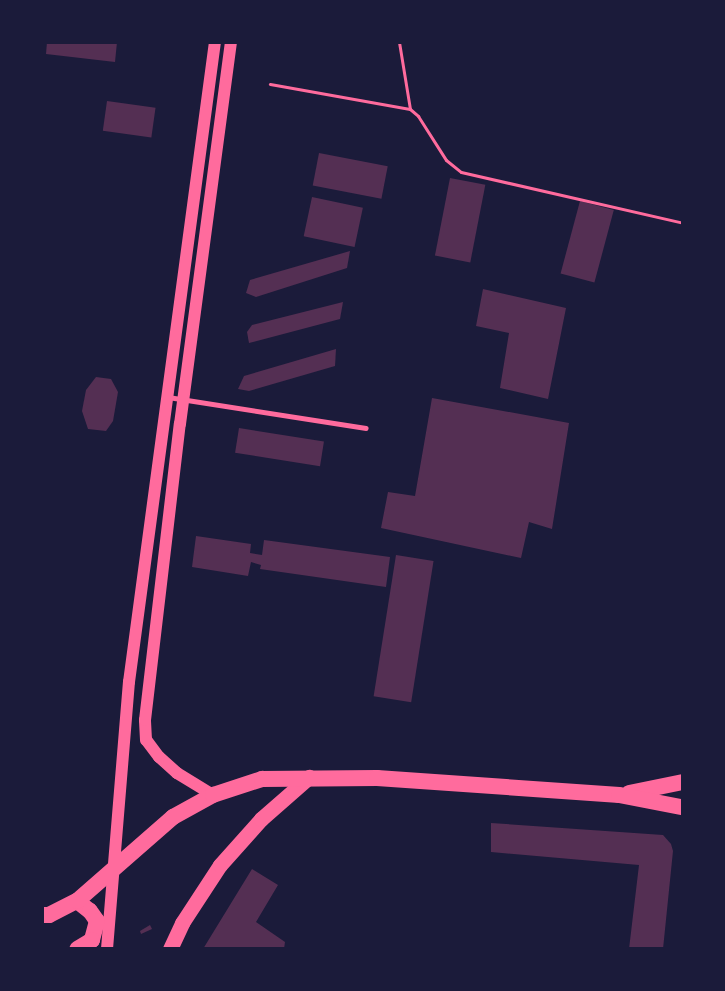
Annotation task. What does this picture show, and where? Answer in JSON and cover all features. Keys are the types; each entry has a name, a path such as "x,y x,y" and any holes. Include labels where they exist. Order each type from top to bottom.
{"highway":[{"path":"42,915 49,915 77,901 173,817 213,795 262,779 377,778 619,795 682,809 683,788"},
{"path":"619,795 683,782"},
{"path":"77,901 90,911 97,921 92,940 77,949"}],"main road":[{"path":"107,949 116,868 129,682 215,42"},
{"path":"213,795 177,773 159,758 146,740 145,720 231,42"},
{"path":"170,949 182,923 220,865 261,819 309,777"}],"lane":[{"path":"168,397 366,428"}],"path":[{"path":"399,42 410,109"},
{"path":"270,84 410,109 418,116 446,160 461,172 683,223"}],"building":[{"path":"47,42 117,42 115,62 46,54"},
{"path":"107,101 156,108 151,138 103,131"},
{"path":"319,153 388,166 381,199 313,185"},
{"path":"450,178 485,185 470,262 435,256"},
{"path":"312,197 363,208 355,247 304,236"},
{"path":"580,201 614,210 594,283 561,273"},
{"path":"350,251 347,268 256,297 246,293 250,280"},
{"path":"483,289 566,308 548,399 500,388 509,333 476,326"},
{"path":"343,302 340,319 249,343 247,332 252,325"},
{"path":"336,349 335,366 249,391 238,389 244,376"},
{"path":"96,377 111,379 118,392 113,421 106,431 88,429 82,411 86,390"},
{"path":"432,398 569,423 552,529 529,522 521,558 381,528 388,492 415,496"},
{"path":"239,428 324,441 320,466 235,453"},
{"path":"196,536 251,544 250,553 262,555 264,540 390,557 386,587 260,569 261,565 251,562 248,576 192,567"},
{"path":"396,555 434,561 411,702 374,696"},
{"path":"491,823 663,835 671,844 673,851 663,949 629,949 639,865 491,852"},
{"path":"252,869 278,885 256,922 285,942 284,949 203,949"},
{"path":"150,925 152,929 141,934 140,931"}]}
